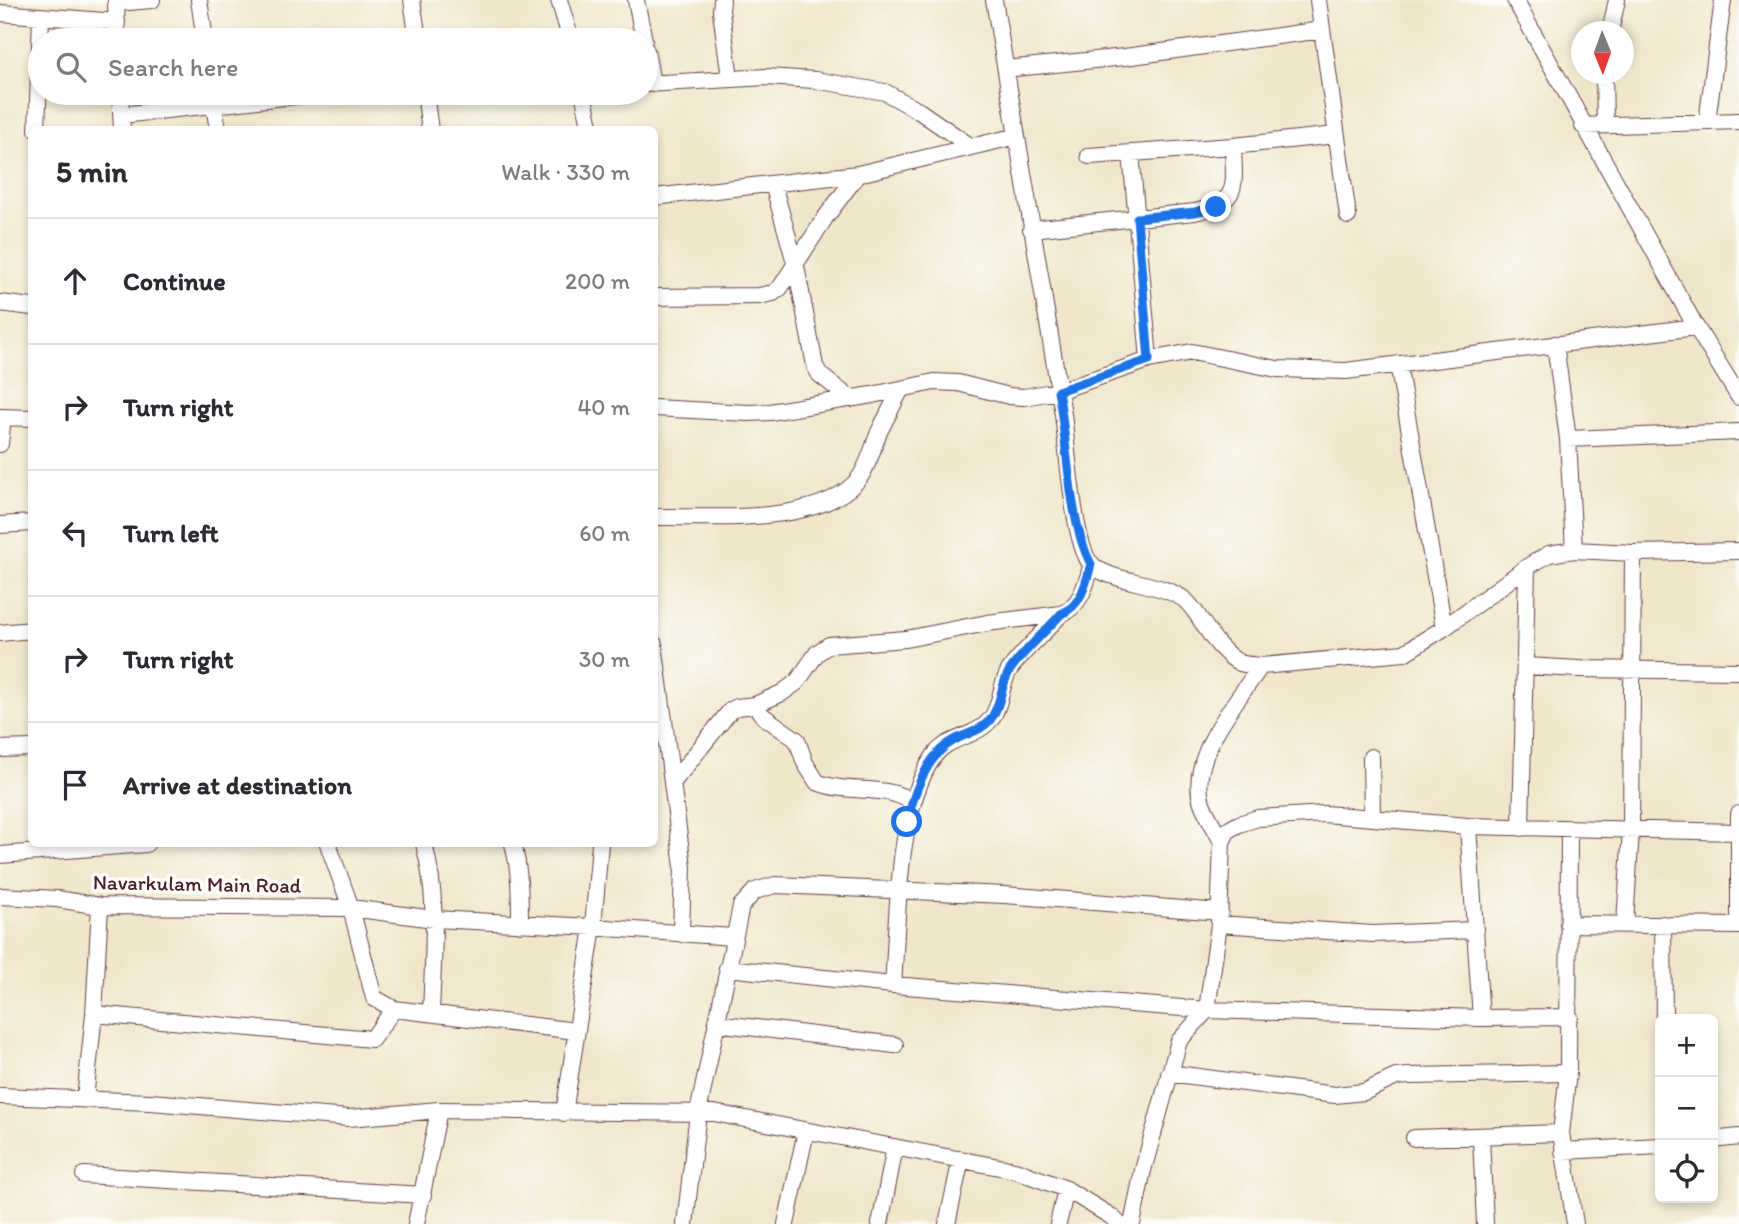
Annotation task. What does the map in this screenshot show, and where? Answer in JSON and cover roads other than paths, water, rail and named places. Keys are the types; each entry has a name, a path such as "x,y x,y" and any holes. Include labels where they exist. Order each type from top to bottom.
{"street":[{"path":"117,28 116,1 152,0"},
{"path":"199,0 203,28"},
{"path":"412,0 416,28"},
{"path":"559,0 567,28"},
{"path":"636,0 642,28"},
{"path":"722,0 721,11 730,78"},
{"path":"994,0 1075,510 1091,564 1102,571 1164,589 1183,598 1225,652 1241,663 1261,666 1404,653 1549,554 1574,550 1633,553 1739,551"},
{"path":"1318,0 1348,216"},
{"path":"1515,0 1696,327 1739,397"},
{"path":"1612,21 1617,0"},
{"path":"1707,122 1723,0"},
{"path":"0,13 117,22"},
{"path":"41,16 41,28"},
{"path":"1006,69 1125,57 1322,30"},
{"path":"658,83 766,77 815,80 885,92 919,111 970,146"},
{"path":"1604,84 1605,125"},
{"path":"37,126 38,105"},
{"path":"121,122 189,105"},
{"path":"214,105 217,126"},
{"path":"427,105 429,126"},
{"path":"586,105 590,126"},
{"path":"1583,125 1739,121"},
{"path":"1089,156 1233,146 1336,135"},
{"path":"658,197 858,174 1017,136"},
{"path":"1031,229 1195,212 1216,207 1225,202 1232,192 1233,146"},
{"path":"1131,153 1149,360"},
{"path":"658,297 759,296 773,293 796,266 825,218 858,174"},
{"path":"773,184 796,266 816,366 820,375 851,399"},
{"path":"0,303 28,306"},
{"path":"658,408 770,412 934,382 958,383 1009,396 1024,397 1058,391 1149,360 1192,352 1277,369 1346,371 1696,327"},
{"path":"1555,344 1568,439 1574,550"},
{"path":"1398,364 1444,628"},
{"path":"658,517 768,516 829,501 846,492 860,477 901,389"},
{"path":"0,444 2,417 28,418"},
{"path":"1568,439 1739,432"},
{"path":"0,525 28,523"},
{"path":"1625,923 1631,830 1633,553"},
{"path":"673,782 730,711 737,707 755,705 782,693 797,682 817,653 829,645 906,639 987,623 1061,614 1069,611 1077,602 1091,564"},
{"path":"1521,828 1527,567"},
{"path":"893,985 907,822 912,802 934,756 956,739 975,733 990,720 999,705 1010,670 1061,614"},
{"path":"0,633 28,630"},
{"path":"1222,842 1202,802 1200,774 1211,742 1261,666"},
{"path":"1525,666 1739,671"},
{"path":"658,692 673,782 683,867 681,934"},
{"path":"755,705 763,716 797,740 805,764 817,782 827,786 902,795 912,802"},
{"path":"0,749 28,748"},
{"path":"1371,757 1372,816"},
{"path":"1132,1224 1143,1170 1180,1041 1207,1010 1220,918 1222,842 1228,830 1258,818 1325,814 1468,826 1739,832"},
{"path":"1568,924 1739,926 1739,814"},
{"path":"1468,826 1481,1017"},
{"path":"1569,829 1570,1017 1568,1073 1561,1133 1575,1224"},
{"path":"0,855 106,847"},
{"path":"329,847 351,908 374,998 394,1009 576,1031"},
{"path":"425,847 432,883 434,919 431,1013"},
{"path":"514,847 520,883 520,924"},
{"path":"564,1113 593,927 600,847"},
{"path":"685,1224 698,1113 733,937 741,906 755,891 775,885 1005,895 1373,934 1475,930"},
{"name":"Navarkulam Main Road","path":"0,896 57,899 100,906 351,908 434,919 733,937"},
{"path":"85,1099 94,1014 100,906"},
{"path":"1663,924 1664,1014"},
{"path":"727,968 893,985 1207,1010 1570,1017"},
{"path":"94,1014 372,1038 394,1009"},
{"path":"716,1023 895,1045"},
{"path":"1169,1073 1335,1095 1364,1092 1396,1077 1568,1073"},
{"path":"0,1096 150,1102 349,1118 439,1110 714,1113 1015,1170 1066,1189 1119,1224"},
{"path":"416,1224 424,1195 439,1110"},
{"path":"786,1224 806,1130"},
{"path":"1414,1138 1561,1133"},
{"path":"1481,1136 1485,1224"},
{"path":"1718,1140 1739,1138"},
{"path":"1563,1151 1655,1146"},
{"path":"880,1224 895,1147"},
{"path":"947,1224 961,1159"},
{"path":"84,1175 424,1195"},
{"path":"1058,1224 1066,1189"}]}
